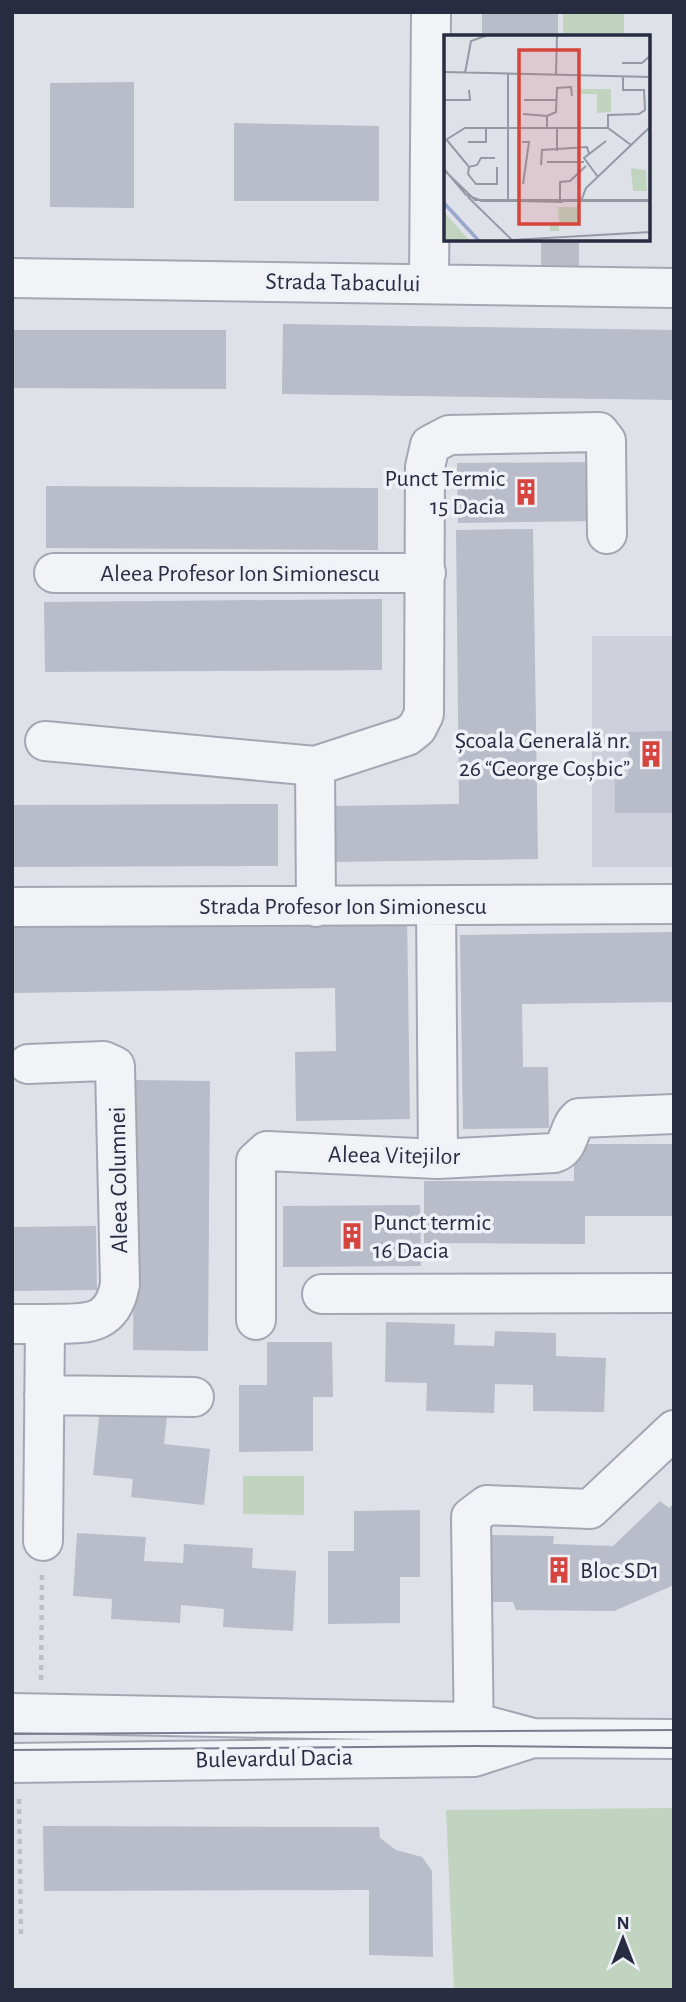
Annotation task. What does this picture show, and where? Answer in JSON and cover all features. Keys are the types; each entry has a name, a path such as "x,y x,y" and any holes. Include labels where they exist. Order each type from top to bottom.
{"street":[{"path":"429,283 431,12"},
{"name":"Strada Tabacului","path":"12,278 674,288"},
{"path":"45,741 315,766 407,736 416,728 424,714 426,455 430,445 449,435 598,432 606,441 607,534"},
{"name":"Aleea Profesor Ion Simionescu","path":"54,573 426,573"},
{"path":"315,766 316,907"},
{"name":"Strada Profesor Ion Simionescu","path":"12,907 674,904"},
{"path":"436,906 438,1159"},
{"name":"Aleea Columnei","path":"28,1064 104,1061 115,1066 120,1284 117,1302 108,1315 90,1322 28,1324 44,1395 43,1541"},
{"name":"Aleea Vitejilor","path":"256,1320 257,1161 267,1151 438,1159 554,1153 566,1144 573,1123 579,1118 674,1114"},
{"path":"322,1294 674,1293"},
{"path":"44,1395 194,1396"},
{"path":"474,1740 471,1517 487,1505 590,1509 674,1430"},
{"name":"Bulevardul Dacia","path":"12,1713 474,1740"},
{"name":"Bulevardul Dacia","path":"16,1781 474,1740 674,1739"}],"path":[{"path":"41,1682 43,1541"},
{"path":"16,1781 21,1937"}],"shaded area":[{"path":"592,636 674,636 674,867 592,867"}],"green space":[{"path":"563,12 624,12 624,35 563,35"},
{"path":"243,1476 304,1476 304,1515 243,1514"},
{"path":"674,1808 674,1990 454,1990 446,1810"}],"building":[{"path":"482,12 558,12 558,35 482,35"},
{"path":"134,82 134,208 50,207 50,83"},
{"path":"234,123 379,126 379,201 234,201"},
{"path":"283,324 674,330 674,400 282,394"},
{"path":"12,330 226,330 226,389 12,388"},
{"name":"Punct Termic 15 Dacia","path":"595,462 596,521 458,523 457,463"},
{"path":"46,486 378,488 378,550 46,548"},
{"path":"533,529 538,859 333,862 332,806 459,804 456,530"},
{"path":"382,599 382,670 45,672 44,602"},
{"name":"Școala Generală nr. 26 “George Coșbic”","path":"674,731 674,813 615,813 615,776 628,776 628,732"},
{"path":"278,804 278,866 12,867 12,805"},
{"path":"407,912 410,1119 296,1121 295,1052 336,1051 335,988 12,993 12,918"},
{"path":"674,932 674,1002 522,1004 523,1067 548,1067 549,1128 463,1129 460,935"},
{"path":"136,1080 210,1081 208,1351 133,1350"},
{"path":"574,1144 674,1144 674,1216 585,1216 585,1244 424,1243 424,1181 574,1181"},
{"name":"Punct termic 16 Dacia","path":"420,1205 421,1266 283,1267 283,1206"},
{"path":"96,1226 97,1290 12,1291 12,1227"},
{"path":"386,1322 455,1324 454,1345 494,1346 495,1331 556,1333 556,1356 606,1358 604,1412 533,1411 533,1385 495,1384 494,1413 426,1411 427,1383 385,1382"},
{"path":"267,1342 332,1342 333,1397 313,1397 313,1451 239,1452 239,1385 267,1385"},
{"path":"100,1409 167,1416 164,1444 210,1449 204,1505 131,1497 133,1479 93,1475"},
{"name":"Bloc SD1","path":"660,1501 669,1508 674,1503 674,1585 614,1611 516,1610 513,1602 485,1602 485,1535 554,1536 553,1544 613,1546"},
{"path":"420,1510 420,1577 400,1577 400,1623 328,1624 328,1551 354,1551 354,1511"},
{"path":"77,1533 146,1537 144,1561 183,1563 184,1544 253,1548 252,1568 296,1571 293,1631 223,1627 224,1609 181,1605 180,1623 111,1619 112,1599 73,1596"},
{"path":"43,1826 379,1827 380,1838 396,1850 422,1857 432,1871 433,1957 369,1955 369,1890 44,1891"}],"tunnel":[{"path":"560,242 560,286"}],"tram line":[{"path":"12,1734 674,1730"},
{"path":"12,1750 474,1746 674,1748"}],"place":[{"name":"Punct Termic 15 Dacia","path":"526,492"},
{"name":"Școala Generală nr. 26 “George Coșbic”","path":"651,754"},
{"name":"Punct termic 16 Dacia","path":"352,1236"},
{"name":"Bloc SD1","path":"559,1570"}]}
